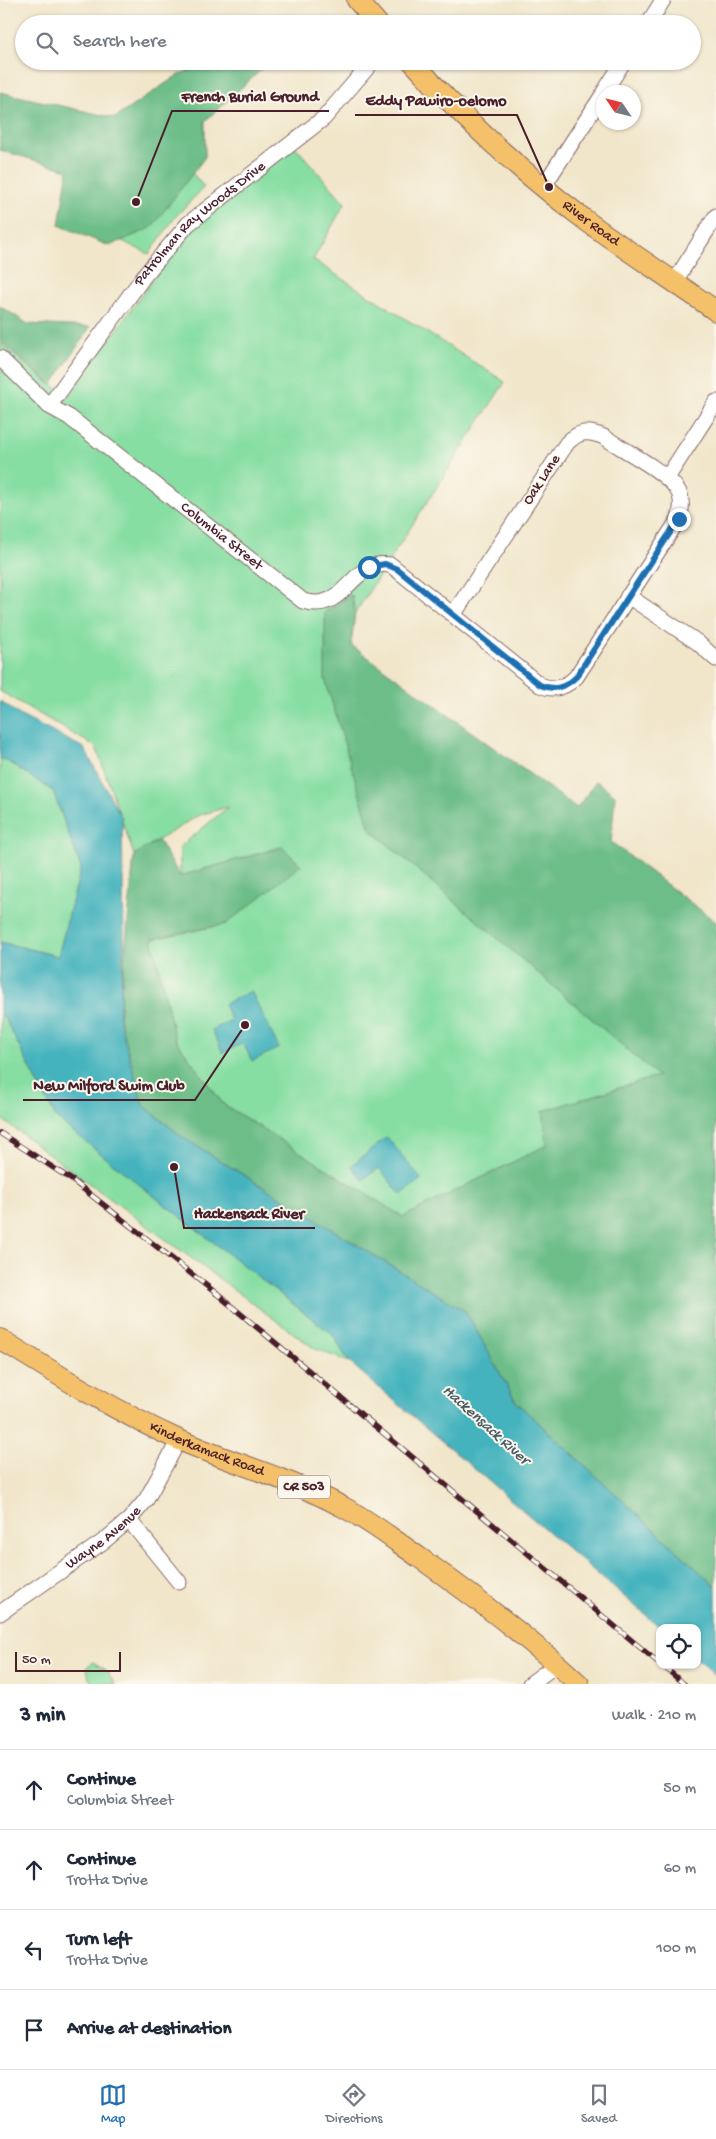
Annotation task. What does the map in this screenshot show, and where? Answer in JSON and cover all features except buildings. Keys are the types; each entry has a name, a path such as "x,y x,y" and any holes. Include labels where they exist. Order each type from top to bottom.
{"main road":[{"path":"357,0 370,15"},
{"name":"River Road","path":"421,70 484,134 543,187 588,222 716,311"},
{"name":"Kinderkamack Road","path":"0,1339 82,1390 132,1418 179,1440 294,1483 344,1507 459,1586 557,1664 579,1684"}],"street":[{"path":"654,15 663,0"},
{"name":"Patrolman Ray Woods Drive","path":"49,406 144,276 188,224 324,118 365,70"},
{"path":"609,85 618,70"},
{"path":"543,187 596,105"},
{"path":"675,281 716,216"},
{"name":"Columbia Street","path":"0,358 49,406 69,418 303,601 324,604 333,600 369,567 385,564 397,569 540,685 548,688 559,688 569,684 576,677 679,519 682,510 681,499 677,489 667,478"},
{"path":"667,478 716,402"},
{"name":"Oak Lane","path":"453,615 566,443 574,435 584,432 598,434 667,478"},
{"path":"628,596 697,642 716,659"},
{"name":"Wayne Avenue","path":"0,1613 104,1541 129,1520 146,1500 179,1440"},
{"path":"129,1520 179,1582"},
{"path":"530,1684 557,1664"}],"green space":[{"path":"189,70 261,70 205,121 205,157 151,228 109,246 59,225 68,170 0,150 0,92 115,118 178,75"},
{"path":"292,143 345,203 313,260 505,382 355,613 351,595 325,612 370,829 659,1076 543,1111 548,1145 403,1217 223,1104 175,1039 152,939 226,924 282,847 180,876 180,847 228,807 199,815 134,855 96,747 0,691 0,343 45,380 68,396 190,229"},
{"path":"171,148 204,187 176,216 149,254 79,220"},
{"path":"0,306 28,324 90,327 52,385 0,341"},
{"path":"352,595 355,613 351,645 577,808 596,781 615,795 611,842 716,922 716,1587 516,1402 466,1312 182,1137 142,1104 119,1018 134,855 158,840 180,876 282,847 301,865 226,924 152,939 175,1039 223,1104 403,1217 547,1145 543,1111 658,1076 370,829 325,679 325,612"},
{"path":"0,758 53,791 81,868 58,956 0,942"},
{"path":"0,1016 4,1017 56,1118 333,1335 349,1362 315,1349 0,1118"},
{"path":"93,1662 106,1670 115,1684 93,1684 89,1679 87,1667"}],"water":[{"name":"Hackensack River","path":"0,701 21,716 84,748 122,818 124,946 119,1018 142,1104 182,1137 466,1312 516,1402 716,1587 716,1675 701,1662 701,1624 656,1624 349,1362 333,1335 56,1118 4,1017 0,1016 0,942 58,956 81,868 53,791 0,758"},
{"path":"251,991 279,1048 252,1061 243,1043 223,1053 212,1030 231,1020 224,1004"},
{"path":"387,1137 421,1179 401,1195 379,1168 363,1180 351,1166"}],"railway":[{"path":"0,1133 72,1180 217,1294 656,1661"},
{"path":"667,1669 684,1684"}],"place":[{"name":"Eddy Pawiro-oelomo","path":"549,187"},
{"name":"French Burial Ground","path":"136,202"},
{"name":"New Milford Swim Club","path":"245,1025"},
{"name":"Hackensack River","path":"174,1167"}],"route":[{"path":"369,567 385,564 391,565 540,685 548,688 559,688 569,684 576,677 679,519"}]}
